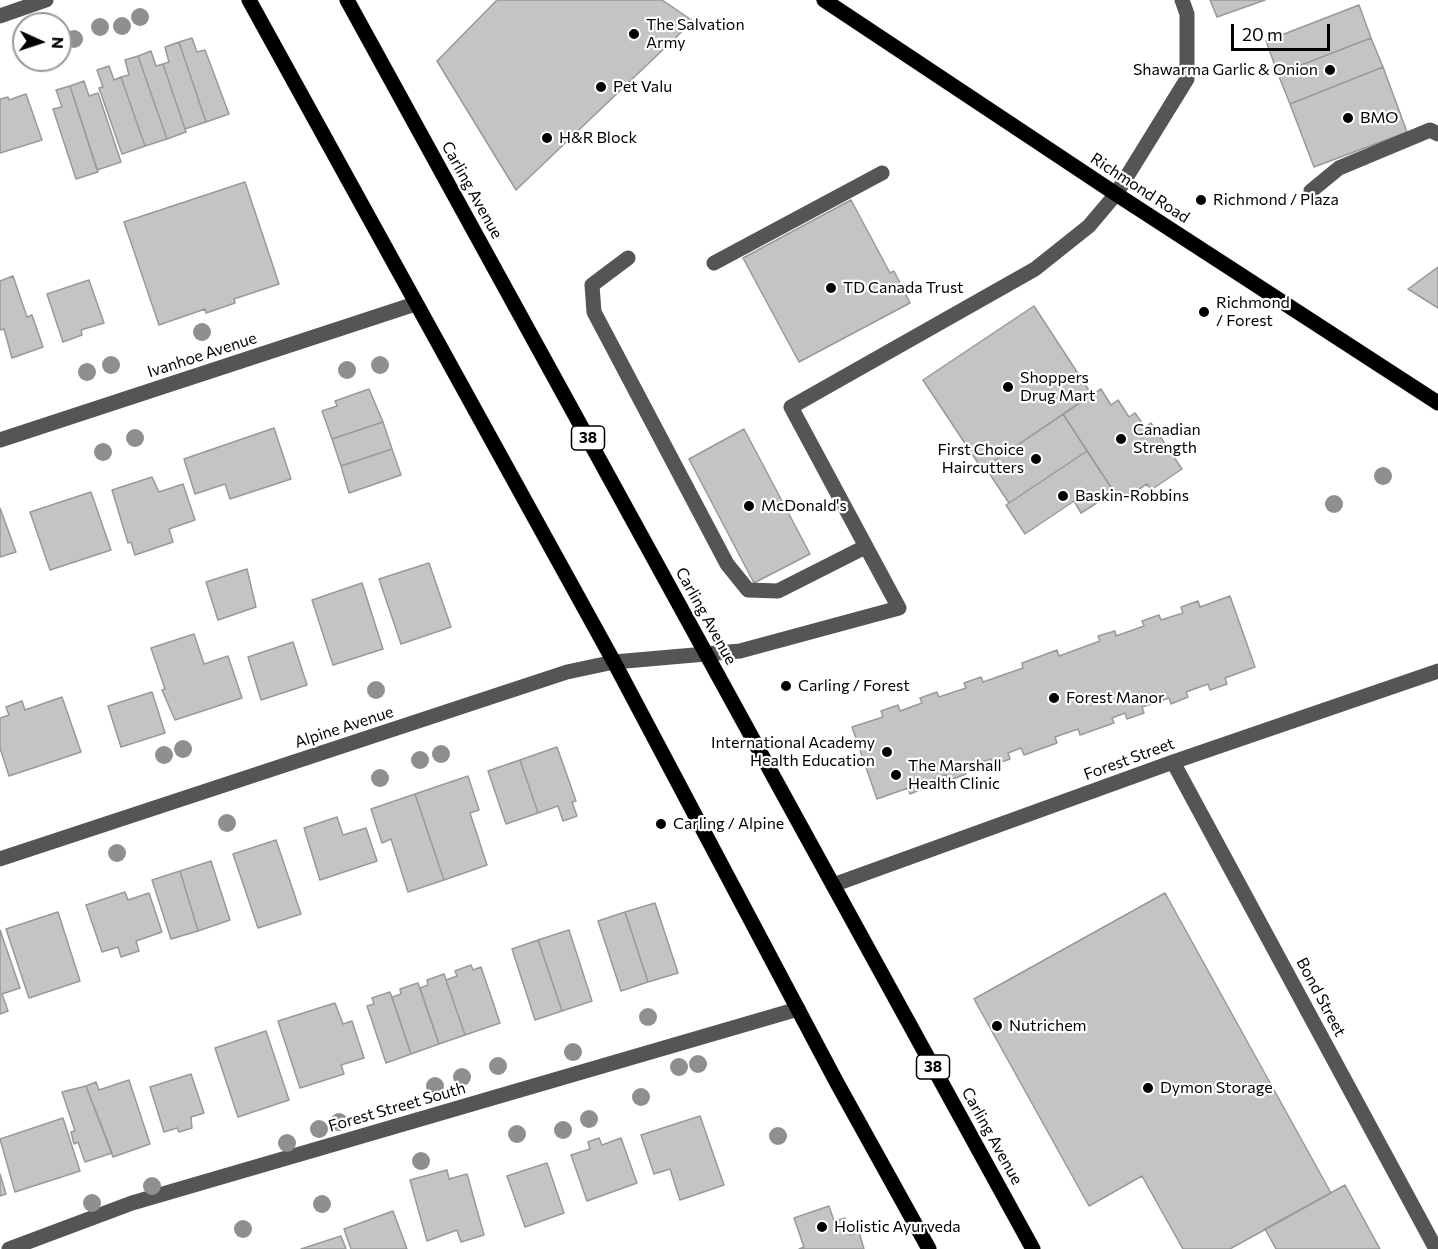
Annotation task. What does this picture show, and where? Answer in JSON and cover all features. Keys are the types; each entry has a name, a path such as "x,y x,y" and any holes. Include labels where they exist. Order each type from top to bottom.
{"main road":[{"path":"249,0 614,662 798,1009 929,1249"},
{"name":"Carling Avenue","path":"347,0 1033,1249"},
{"name":"Richmond Road","path":"824,0 1116,195 1438,403"}],"street":[{"path":"0,16 46,0"},
{"path":"628,258 592,285 594,312 727,564 748,590 778,591 865,547 791,407 1035,269 1089,226 1116,195 1187,79 1187,14 1182,0"},
{"path":"1311,191 1339,168 1430,130 1438,134"},
{"path":"714,263 882,173"},
{"name":"Ivanhoe Avenue","path":"0,440 415,304"},
{"name":"Alpine Avenue","path":"0,859 567,672 614,662 705,652 740,651 899,608 865,547"},
{"name":"Forest Street","path":"833,885 1173,762 1438,671"},
{"name":"Bond Street","path":"1173,762 1436,1249"},
{"name":"Forest Street South","path":"9,1249 132,1203 798,1009"}],"building":[{"path":"497,0 662,0 693,21 516,190 437,61"},
{"path":"1210,0 1265,0 1217,17"},
{"path":"1359,5 1371,38 1278,74 1266,41"},
{"path":"192,38 197,52 205,50 229,114 206,122 179,42"},
{"name":"Shawarma Garlic & Onion","path":"1371,38 1383,67 1290,104 1278,74"},
{"path":"179,42 206,122 185,129 163,64 169,62 165,47"},
{"path":"151,51 156,66 163,64 186,132 167,139 138,56"},
{"path":"138,56 167,139 145,146 121,77 129,75 125,60"},
{"path":"109,66 114,80 121,77 145,146 122,154 99,88 103,87 97,70"},
{"name":"BMO","path":"1383,67 1407,132 1314,167 1290,104"},
{"path":"84,81 89,96 98,93 121,162 97,170 70,86"},
{"path":"70,86 98,172 76,179 53,109 62,107 56,90"},
{"path":"26,94 42,140 0,153 0,99 8,97 9,100"},
{"path":"245,182 279,284 234,299 235,303 206,313 205,309 159,325 124,222"},
{"name":"TD Canada Trust","path":"851,200 890,273 894,271 910,303 799,362 743,258"},
{"path":"1438,267 1438,308 1408,289"},
{"path":"13,276 27,317 32,315 43,347 12,358 4,329 0,330 0,281"},
{"path":"89,280 104,323 81,330 82,335 63,342 47,294"},
{"name":"Shoppers Drug Mart","path":"1034,306 1092,395 982,469 923,380"},
{"path":"369,389 383,422 332,439 322,411 337,406 335,401"},
{"name":"Canadian Strength","path":"1101,389 1111,405 1118,400 1129,417 1135,413 1145,427 1151,423 1182,469 1151,490 1147,484 1120,501 1063,414"},
{"name":"First Choice Haircutters","path":"1063,414 1087,451 1009,503 985,467"},
{"path":"383,422 392,449 341,466 332,439"},
{"path":"274,428 291,479 230,499 225,484 195,494 184,459"},
{"name":"McDonald's","path":"744,429 810,554 754,583 689,459"},
{"path":"392,449 401,475 349,493 341,466"},
{"name":"Baskin-Robbins","path":"1087,451 1114,492 1081,513 1074,501 1025,534 1006,505"},
{"path":"152,477 159,492 183,484 195,520 169,529 173,542 135,555 131,542 128,543 112,490"},
{"path":"91,492 111,550 50,570 30,512"},
{"path":"0,508 16,552 0,557"},
{"path":"429,563 451,627 401,644 379,579"},
{"path":"247,569 256,607 218,620 206,582"},
{"path":"362,583 383,649 333,665 312,600"},
{"name":"Forest Manor","path":"1230,596 1255,667 1225,678 1227,684 1210,690 1208,684 1186,692 1188,697 1171,704 1169,698 1142,707 1144,713 1127,719 1125,713 1112,718 1114,723 1080,735 1078,729 1055,737 1057,743 1024,755 1021,748 1008,753 1010,759 993,765 991,759 964,769 966,774 948,781 946,775 925,782 927,787 910,794 908,788 877,799 852,727 883,717 881,711 898,705 900,711 922,703 920,698 937,692 939,697 966,688 964,683 981,677 983,682 1023,668 1022,663 1057,650 1059,656 1100,641 1098,636 1115,631 1116,636 1144,626 1142,621 1159,615 1161,620 1183,613 1181,607 1198,601 1200,607"},
{"path":"194,634 204,664 228,656 242,698 175,720 162,690 165,689 151,648"},
{"path":"293,642 307,685 261,700 248,657"},
{"path":"152,692 165,733 121,747 108,706"},
{"path":"62,697 81,752 9,776 0,748 0,718 9,715 6,707 22,701 25,710"},
{"path":"557,747 576,801 572,802 577,816 563,821 558,806 538,813 520,760"},
{"path":"520,760 538,813 506,824 488,771"},
{"path":"468,776 479,810 470,813 487,865 444,880 415,794"},
{"path":"415,794 444,880 408,892 391,839 382,843 371,809"},
{"path":"337,817 343,835 366,828 377,861 320,880 304,828"},
{"path":"276,840 301,914 258,928 233,854"},
{"path":"211,861 230,920 198,931 180,871"},
{"path":"180,871 198,931 171,939 152,880"},
{"path":"125,892 128,900 149,893 162,932 136,941 139,951 121,957 118,947 102,952 86,905"},
{"name":"Dymon Storage","path":"1165,893 1331,1193 1230,1249 1183,1249 1142,1176 1089,1206 974,999"},
{"path":"655,903 678,973 648,982 625,912"},
{"path":"58,912 80,981 29,998 6,929"},
{"path":"625,912 648,982 621,991 598,921"},
{"path":"0,930 20,988 2,994 8,1011 0,1014"},
{"path":"569,930 592,1001 562,1011 538,940"},
{"path":"538,940 562,1011 535,1020 512,949"},
{"path":"471,965 473,970 481,967 500,1023 465,1035 446,980 457,976 455,971"},
{"path":"444,974 465,1035 439,1044 420,988 428,985 427,980"},
{"path":"418,983 439,1044 411,1054 392,997 401,994 400,989"},
{"path":"390,992 411,1054 386,1063 367,1006 374,1004 372,998"},
{"path":"335,1003 343,1024 352,1021 364,1058 341,1065 344,1074 300,1088 278,1021"},
{"path":"266,1031 289,1100 238,1117 215,1048"},
{"path":"191,1074 204,1113 191,1117 192,1128 179,1132 177,1128 164,1132 150,1087"},
{"path":"129,1080 150,1144 113,1157 86,1086 96,1082 99,1090"},
{"path":"86,1086 112,1153 85,1162 78,1142 74,1144 71,1132 75,1131 62,1092"},
{"path":"700,1116 724,1185 680,1200 670,1169 654,1174 641,1135"},
{"path":"63,1118 80,1171 15,1192 0,1139"},
{"path":"599,1138 602,1145 621,1138 637,1183 587,1201 571,1155 590,1149 588,1142"},
{"path":"547,1163 564,1213 525,1227 507,1176"},
{"path":"447,1170 449,1179 467,1174 484,1235 461,1242 457,1230 427,1241 410,1180"},
{"path":"0,1174 6,1194 0,1196"},
{"path":"1345,1185 1380,1249 1276,1249 1265,1229"},
{"name":"Holistic Ayurveda","path":"829,1206 834,1221 845,1218 850,1235 859,1232 864,1249 799,1249 804,1247 794,1218"},
{"path":"393,1211 407,1249 351,1249 344,1229"},
{"path":"341,1236 346,1249 301,1249"}],"place":[{"name":"The Salvation Army","path":"634,34"},
{"name":"Shawarma Garlic & Onion","path":"1330,70"},
{"name":"Pet Valu","path":"601,87"},
{"name":"BMO","path":"1348,118"},
{"name":"H&R Block","path":"547,138"},
{"name":"Richmond / Plaza","path":"1201,200"},
{"name":"TD Canada Trust","path":"831,288"},
{"name":"Richmond / Forest","path":"1204,312"},
{"name":"Shoppers Drug Mart","path":"1008,387"},
{"name":"Canadian Strength","path":"1121,439"},
{"name":"First Choice Haircutters","path":"1036,459"},
{"name":"Baskin-Robbins","path":"1063,496"},
{"name":"McDonald's","path":"749,506"},
{"name":"Carling / Forest","path":"786,686"},
{"name":"Forest Manor","path":"1054,698"},
{"name":"International Academy Health Education","path":"887,752"},
{"name":"The Marshall Health Clinic","path":"896,775"},
{"name":"Carling / Alpine","path":"661,824"},
{"name":"Nutrichem","path":"997,1026"},
{"name":"Dymon Storage","path":"1148,1088"},
{"name":"Holistic Ayurveda","path":"822,1227"}]}
